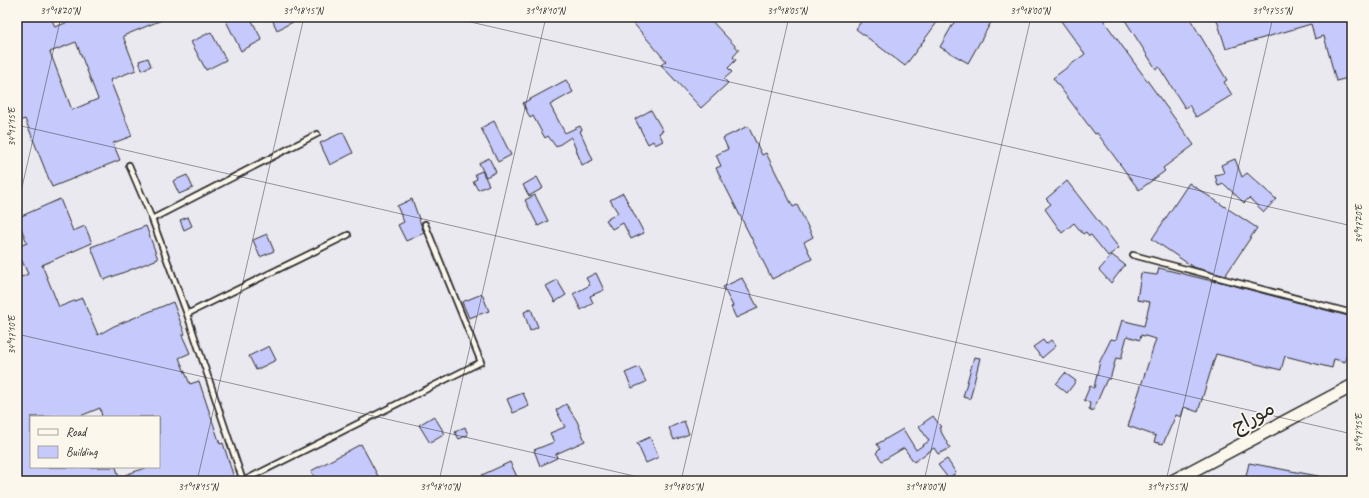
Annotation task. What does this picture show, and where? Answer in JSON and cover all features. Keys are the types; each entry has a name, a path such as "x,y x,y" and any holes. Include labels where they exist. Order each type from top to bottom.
{"main road":[{"name":"موراج","path":"1173,481 1352,386"}],"lane":[{"path":"152,219 317,134"},
{"path":"129,165 152,219 187,314 243,481 481,362 425,224"},
{"path":"187,314 348,235"},
{"path":"1133,255 1352,312"}],"building":[{"path":"17,17 51,17 55,27 81,17 169,17 123,36 136,70 110,80 132,136 113,143 120,160 52,187 25,119 17,122","holes":["76,42 98,99 72,110 50,52"]},
{"path":"224,17 250,17 262,40 241,51"},
{"path":"271,17 303,17 277,30"},
{"path":"628,17 708,17 739,50 733,57 736,60 728,68 732,72 724,79 728,83 701,108 661,65 666,61"},
{"path":"864,17 941,17 905,66 856,29"},
{"path":"957,17 994,17 968,63 940,47"},
{"path":"1058,17 1101,17 1194,145 1163,168 1165,171 1139,190 1097,133 1095,134 1053,78 1085,54"},
{"path":"1123,17 1189,17 1227,80 1224,82 1232,95 1196,117 1189,105 1185,108 1159,67 1156,69"},
{"path":"1216,17 1352,17 1352,77 1336,81 1324,36 1315,39 1311,24 1226,49"},
{"path":"211,32 226,60 206,70 191,42"},
{"path":"148,58 151,66 142,70 139,61"},
{"path":"566,80 573,92 550,105 565,133 580,126 582,130 580,131 593,160 582,165 571,137 556,147 548,136 545,138 533,116 530,118 523,103"},
{"path":"651,110 663,131 659,133 663,141 655,145 653,141 648,144 635,119"},
{"path":"494,121 511,155 498,162 481,128"},
{"path":"748,126 762,155 766,153 793,207 797,205 813,237 804,242 812,259 772,279 716,168 721,166 716,155 728,149 723,138"},
{"path":"343,132 353,153 330,165 320,143"},
{"path":"489,158 496,172 486,177 479,163"},
{"path":"1235,159 1242,177 1247,173 1276,199 1264,212 1249,198 1244,203 1224,184 1218,186 1215,175 1224,173 1221,165"},
{"path":"482,171 489,185 478,190 473,181 477,179 475,174"},
{"path":"187,175 193,188 179,194 173,181"},
{"path":"537,177 543,188 529,196 523,185"},
{"path":"1067,181 1119,248 1108,256 1091,235 1089,236 1086,232 1083,234 1074,223 1062,233 1045,209 1051,204 1046,199"},
{"path":"1189,183 1257,228 1225,276 1193,267 1152,239"},
{"path":"623,193 644,233 631,239 623,223 612,229 606,220 618,213 610,200"},
{"path":"535,195 548,221 538,226 525,200"},
{"path":"60,199 73,231 85,226 92,243 42,265 59,307 82,298 98,335 114,326 173,302 185,334 182,335 190,353 179,358 190,384 199,381 220,444 223,443 235,481 17,481 17,279 28,274 17,247 27,243 17,218"},
{"path":"412,199 424,233 406,241 398,225 404,222 397,206"},
{"path":"188,217 192,226 184,230 180,220"},
{"path":"146,226 158,259 104,280 91,247"},
{"path":"267,234 274,251 260,257 253,240"},
{"path":"1112,255 1125,265 1111,283 1099,270"},
{"path":"1159,268 1216,282 1213,280 1352,317 1352,331 1345,362 1334,359 1332,368 1285,356 1281,370 1216,354 1198,412 1184,407 1181,417 1176,415 1163,444 1154,442 1156,436 1128,426 1156,339 1141,335 1140,340 1127,336 1121,359 1116,358 1110,379 1107,379 1093,411 1089,409 1090,403 1084,400 1090,386 1094,388 1100,361 1111,339 1116,340 1122,320 1144,326 1150,302 1137,300 1141,273 1157,275"},
{"path":"596,273 604,290 590,296 593,303 581,310 573,294 590,285 586,278"},
{"path":"742,278 758,308 736,318 731,307 733,306 723,287"},
{"path":"557,280 566,295 555,302 546,286"},
{"path":"482,294 489,311 469,318 462,302"},
{"path":"531,309 538,327 530,331 524,312"},
{"path":"1043,340 1046,344 1051,340 1056,346 1042,358 1033,347"},
{"path":"269,346 276,360 256,370 249,356"},
{"path":"974,357 980,358 970,399 963,397"},
{"path":"639,367 646,382 632,388 625,373"},
{"path":"1065,373 1076,381 1067,393 1056,384"},
{"path":"523,393 529,406 513,413 507,399"},
{"path":"566,404 577,421 585,441 556,454 557,458 540,466 534,450 554,442 550,433 565,427 556,410"},
{"path":"434,416 445,434 430,443 419,425"},
{"path":"933,416 941,427 939,428 950,448 938,454 934,448 914,462 904,448 882,461 876,453 880,449 877,444 903,429 916,450 929,441 919,426"},
{"path":"684,421 689,434 674,440 669,428"},
{"path":"465,427 468,435 459,439 455,432"},
{"path":"650,437 659,457 646,463 637,443"},
{"path":"361,444 378,476 367,481 316,481 311,471"},
{"path":"947,459 956,473 948,478 938,465"},
{"path":"510,462 519,481 484,481 482,475"},
{"path":"1249,463 1323,477 1323,481 1245,481"}]}
